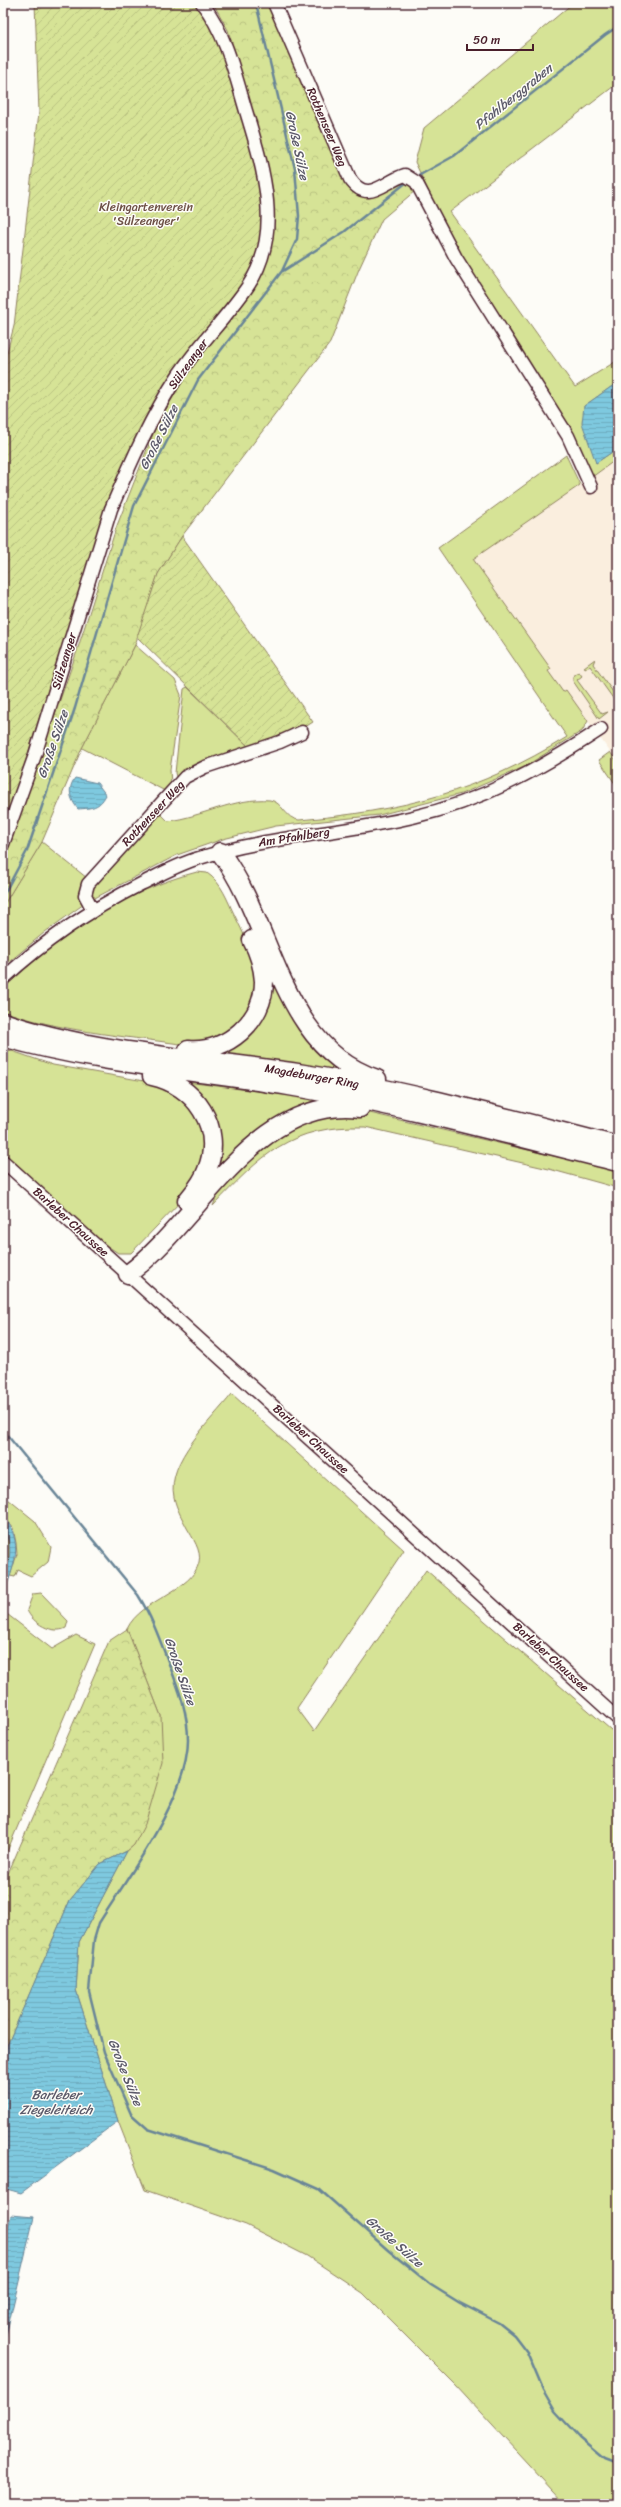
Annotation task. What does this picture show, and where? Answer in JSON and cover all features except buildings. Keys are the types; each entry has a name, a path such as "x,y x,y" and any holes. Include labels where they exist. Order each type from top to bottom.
{"highway":[{"path":"134,1051 148,1046 194,1050 218,1046 244,1029 259,1006 264,982 260,958 222,874 220,852"},
{"path":"128,1274 147,1259 250,1148 283,1124 311,1112 334,1108 361,1108 412,1118 431,1108 429,1093 375,1079 352,1069 333,1055 317,1039 295,1005 233,870 220,852"},
{"name":"Magdeburger Ring","path":"4,1027 134,1051 306,1074 431,1108 618,1162"},
{"name":"Magdeburger Ring","path":"4,1027 102,1060 431,1108 618,1146"},
{"path":"102,1060 109,1069 167,1080 188,1093 207,1117 212,1141 210,1163 202,1181 174,1216 140,1251 128,1274"}],"street":[{"name":"Sülzeanger","path":"3,844 35,755 111,509 121,486 161,402 190,359 248,287 261,256 268,214 260,158 226,47 216,25 202,3"},
{"name":"Rothenseer Weg","path":"274,3 347,174 353,184 366,192 374,190 403,175 409,176 415,181 456,258 568,436 591,487"},
{"name":"Am Pfahlberg","path":"3,979 48,940 93,910 154,877 193,860 220,852 281,838 396,821 449,807 514,782 546,765 601,729"},
{"name":"Rothenseer Weg","path":"93,910 85,895 88,884 181,780 205,767 280,742 302,732"},
{"name":"Barleber Chaussee","path":"3,1161 618,1719"}],"shaded area":[{"path":"618,458 618,763 566,691 563,692 548,671 550,669 473,559"}],"green space":[{"name":"Kleingartenverein 'Sülzeanger'","path":"35,3 198,3 217,33 257,162 264,215 258,255 247,281 186,355 105,512 3,832 3,367 14,326 39,112"},
{"path":"213,3 271,3 358,195 363,197 402,179 416,190 382,219 359,269 330,343 182,536 158,574 135,645 82,748 42,842 3,906 3,854 27,795 76,654 116,528 157,424 196,359 254,286 269,254 274,216 272,187 266,157 228,30"},
{"path":"573,3 618,3 618,83 450,212 575,387 618,360 618,382 584,406 596,463 618,448 618,458 592,477 573,433 554,401 452,243 415,162 424,128"},
{"path":"566,455 580,485 473,559 551,669 548,671 563,692 566,690 588,721 582,731 524,767 461,794 379,815 276,826 223,839 177,855 93,899 89,890 159,812 168,821 193,816 231,804 257,800 274,801 290,817 299,820 372,811 438,796 470,785 502,772 567,737 438,548"},
{"path":"182,536 313,722 291,736 250,748 137,637 158,574"},
{"path":"135,645 175,680 181,695 170,770 171,784 167,792 82,748"},
{"path":"595,659 593,664 618,699 618,705 613,708 617,704 590,666 585,669 584,667"},
{"path":"579,672 582,676 577,680 602,714 608,712 599,719 573,681 573,676"},
{"path":"187,687 250,748 177,780 175,773 184,689"},
{"path":"610,752 618,763 618,788 599,760"},
{"path":"42,842 87,878 80,890 84,904 45,932 3,967 3,906"},
{"path":"197,872 207,873 217,882 224,892 251,951 256,970 256,989 252,1002 246,1014 229,1032 206,1042 180,1044 68,1028 24,1018 3,1011 3,989 69,934 118,903 170,880"},
{"path":"268,976 284,993 345,1072 222,1053"},
{"path":"3,1048 53,1065 150,1082 179,1094 200,1119 206,1155 183,1199 131,1253 118,1253 103,1243 3,1152"},
{"path":"179,1081 325,1100 183,1212 216,1154"},
{"path":"361,1111 618,1171 618,1188 549,1169 365,1127 339,1128 316,1131 279,1147 247,1172 213,1206 221,1185 256,1147 300,1119"},
{"path":"232,1394 404,1550 297,1708 314,1731 426,1570 618,1736 618,2504 565,2504 456,2386 363,2293 307,2256 246,2225 145,2190 118,2121 76,1990 79,1942 127,1851 134,1845 161,1716 127,1629 143,1610 177,1588 195,1572 200,1558 199,1553 176,1505 173,1483 183,1456 192,1442"},
{"path":"3,1495 35,1521 51,1547 48,1562 31,1576 18,1570 15,1577 10,1576 17,1554 13,1528 3,1514"},
{"path":"3,1528 10,1547 6,1567 3,1565"},
{"path":"41,1593 68,1621 66,1628 61,1630 49,1629 38,1623 30,1615 27,1610 33,1594"},
{"path":"3,1611 52,1649 76,1635 95,1644 3,1861"},
{"path":"127,1629 161,1716 163,1763 145,1824 134,1845 127,1851 100,1864 70,1900 3,2055 3,1885 109,1641"}],"water":[{"path":"618,382 618,448 596,463 582,423 584,406"},
{"path":"75,778 97,783 106,795 101,803 91,808 78,809 70,794 71,786"},
{"path":"3,1514 10,1525 16,1545 14,1564 3,1597 3,1565 6,1566 10,1553"},
{"name":"Barleber Ziegeleiteich","path":"127,1851 79,1942 76,1990 118,2121 21,2193 3,2188 3,2055 70,1900 100,1864"},
{"path":"11,2215 34,2217 3,2348 3,2248"}],"waterway":[{"name":"Große Sülze","path":"3,896 27,851 75,708 134,506 198,380 282,271 297,239 299,216 295,169 256,3"},
{"name":"Pfahlberggraben","path":"420,175 454,156 605,35 614,29 618,30"},
{"name":"Pfahlberggraben","path":"283,271 344,232 407,182"},
{"name":"Große Sülze","path":"3,1430 138,1595 152,1620 185,1711 188,1740 185,1762 178,1786 155,1835 99,1923 94,1940 89,1991 104,2052 131,2114 148,2129 274,2169 319,2189 389,2251 431,2285 460,2303 499,2323 514,2335 527,2352 543,2390 555,2411 580,2438 605,2459 618,2464"}]}
